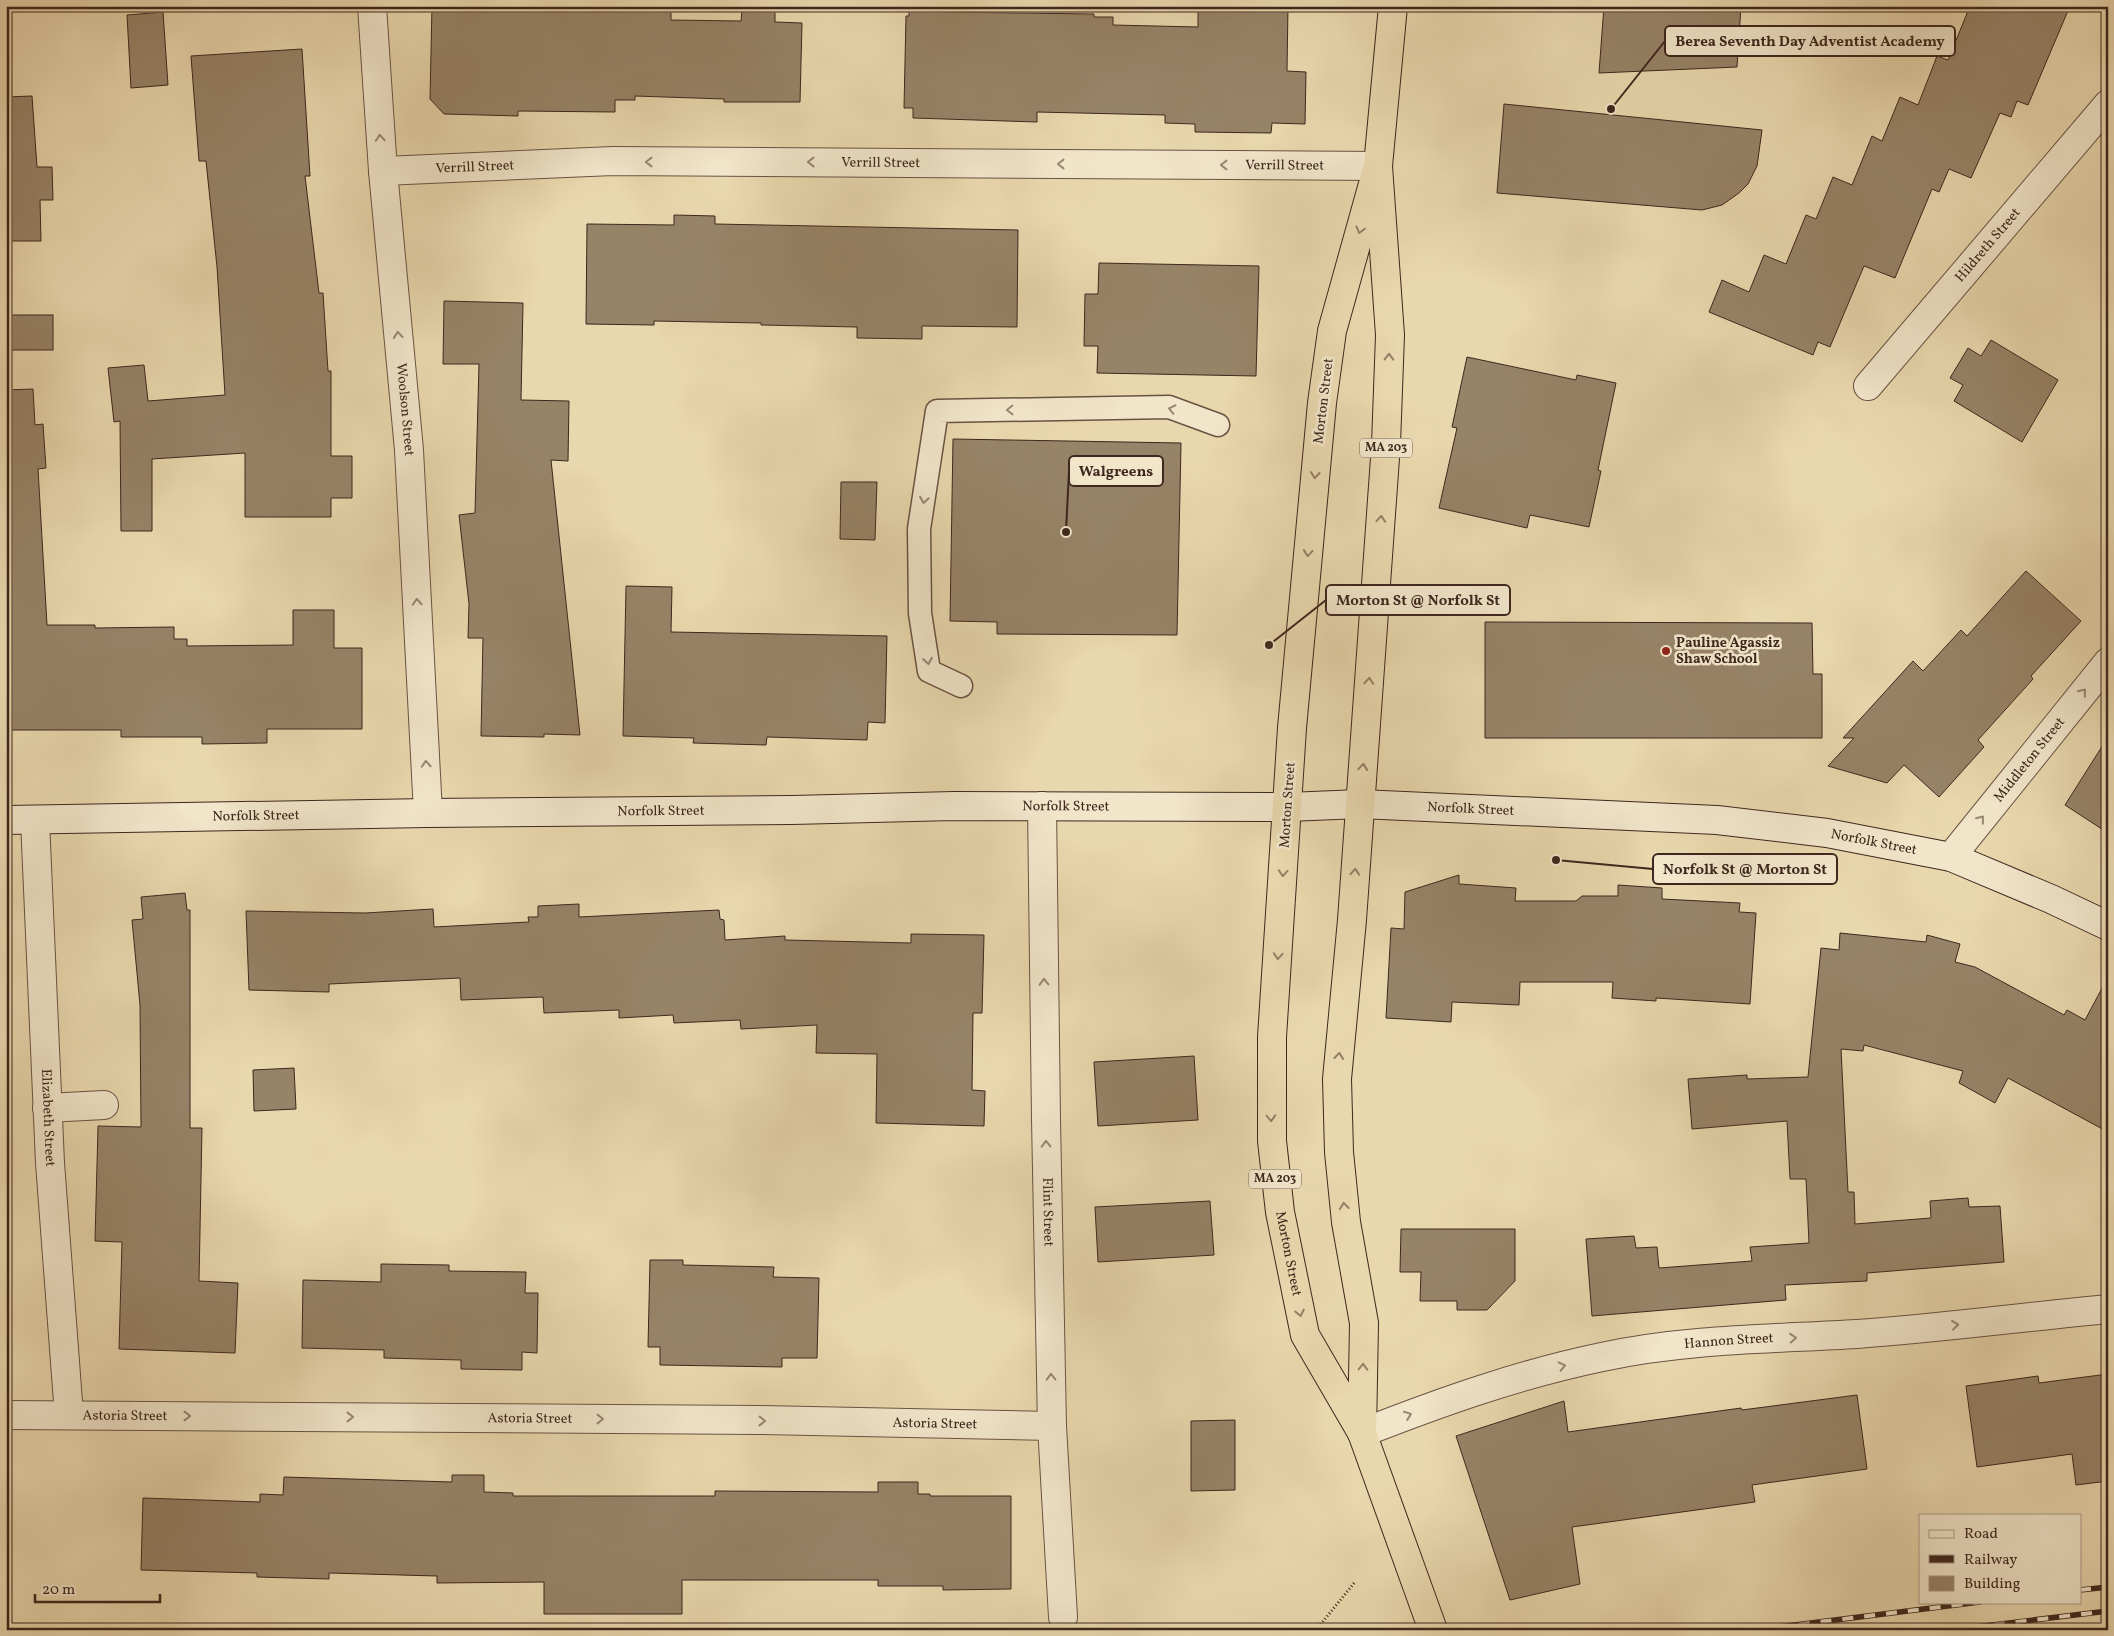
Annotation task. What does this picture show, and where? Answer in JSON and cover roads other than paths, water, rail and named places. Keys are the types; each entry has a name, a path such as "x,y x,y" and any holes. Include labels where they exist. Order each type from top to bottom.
{"highway":[{"name":"Morton Street","path":"1362,1433 1364,1323 1346,1222 1336,1105 1336,1079 1352,920 1386,444 1390,335 1378,166 1393,6"},
{"name":"Morton Street","path":"1378,166 1332,331 1322,403 1294,712 1271,1054 1270,1112 1274,1170 1280,1212 1305,1335 1362,1433 1433,1629"}],"street":[{"name":"Woolson Street","path":"372,6 383,172 409,450 428,813"},
{"name":"Hildreth Street","path":"1868,386 2108,104"},
{"name":"Verrill Street","path":"383,172 613,162 1378,166"},
{"name":"Middleton Street","path":"1951,857 2108,662"},
{"name":"Norfolk Street","path":"6,820 428,813 792,810 954,806 1288,807 1360,804 1717,820 1827,833 1951,857 2051,899 2108,926"},
{"name":"Flint Street","path":"1042,806 1052,1426 1063,1617"},
{"name":"Elizabeth Street","path":"35,820 48,1108 68,1415"},
{"path":"48,1108 104,1105"},
{"name":"Hannon Street","path":"1362,1433 1486,1387 1604,1356 1672,1346 1892,1331 2108,1309"},
{"name":"Astoria Street","path":"6,1415 740,1420 1052,1426"}],"lane":[{"path":"961,686 929,671 920,613 919,530 937,411 1170,407 1218,425"}],"railway":[{"path":"2082,1590 2108,1587"},
{"path":"1755,1630 1964,1604"},
{"path":"1950,1630 2108,1611"}],"place":[{"name":"Berea Seventh Day Adventist Academy","path":"1611,109"},
{"name":"Walgreens","path":"1066,532"},
{"name":"Morton St @ Norfolk St","path":"1269,645"},
{"name":"Pauline Agassiz Shaw School","path":"1666,651"},
{"name":"Norfolk St @ Morton St","path":"1556,860"}]}
